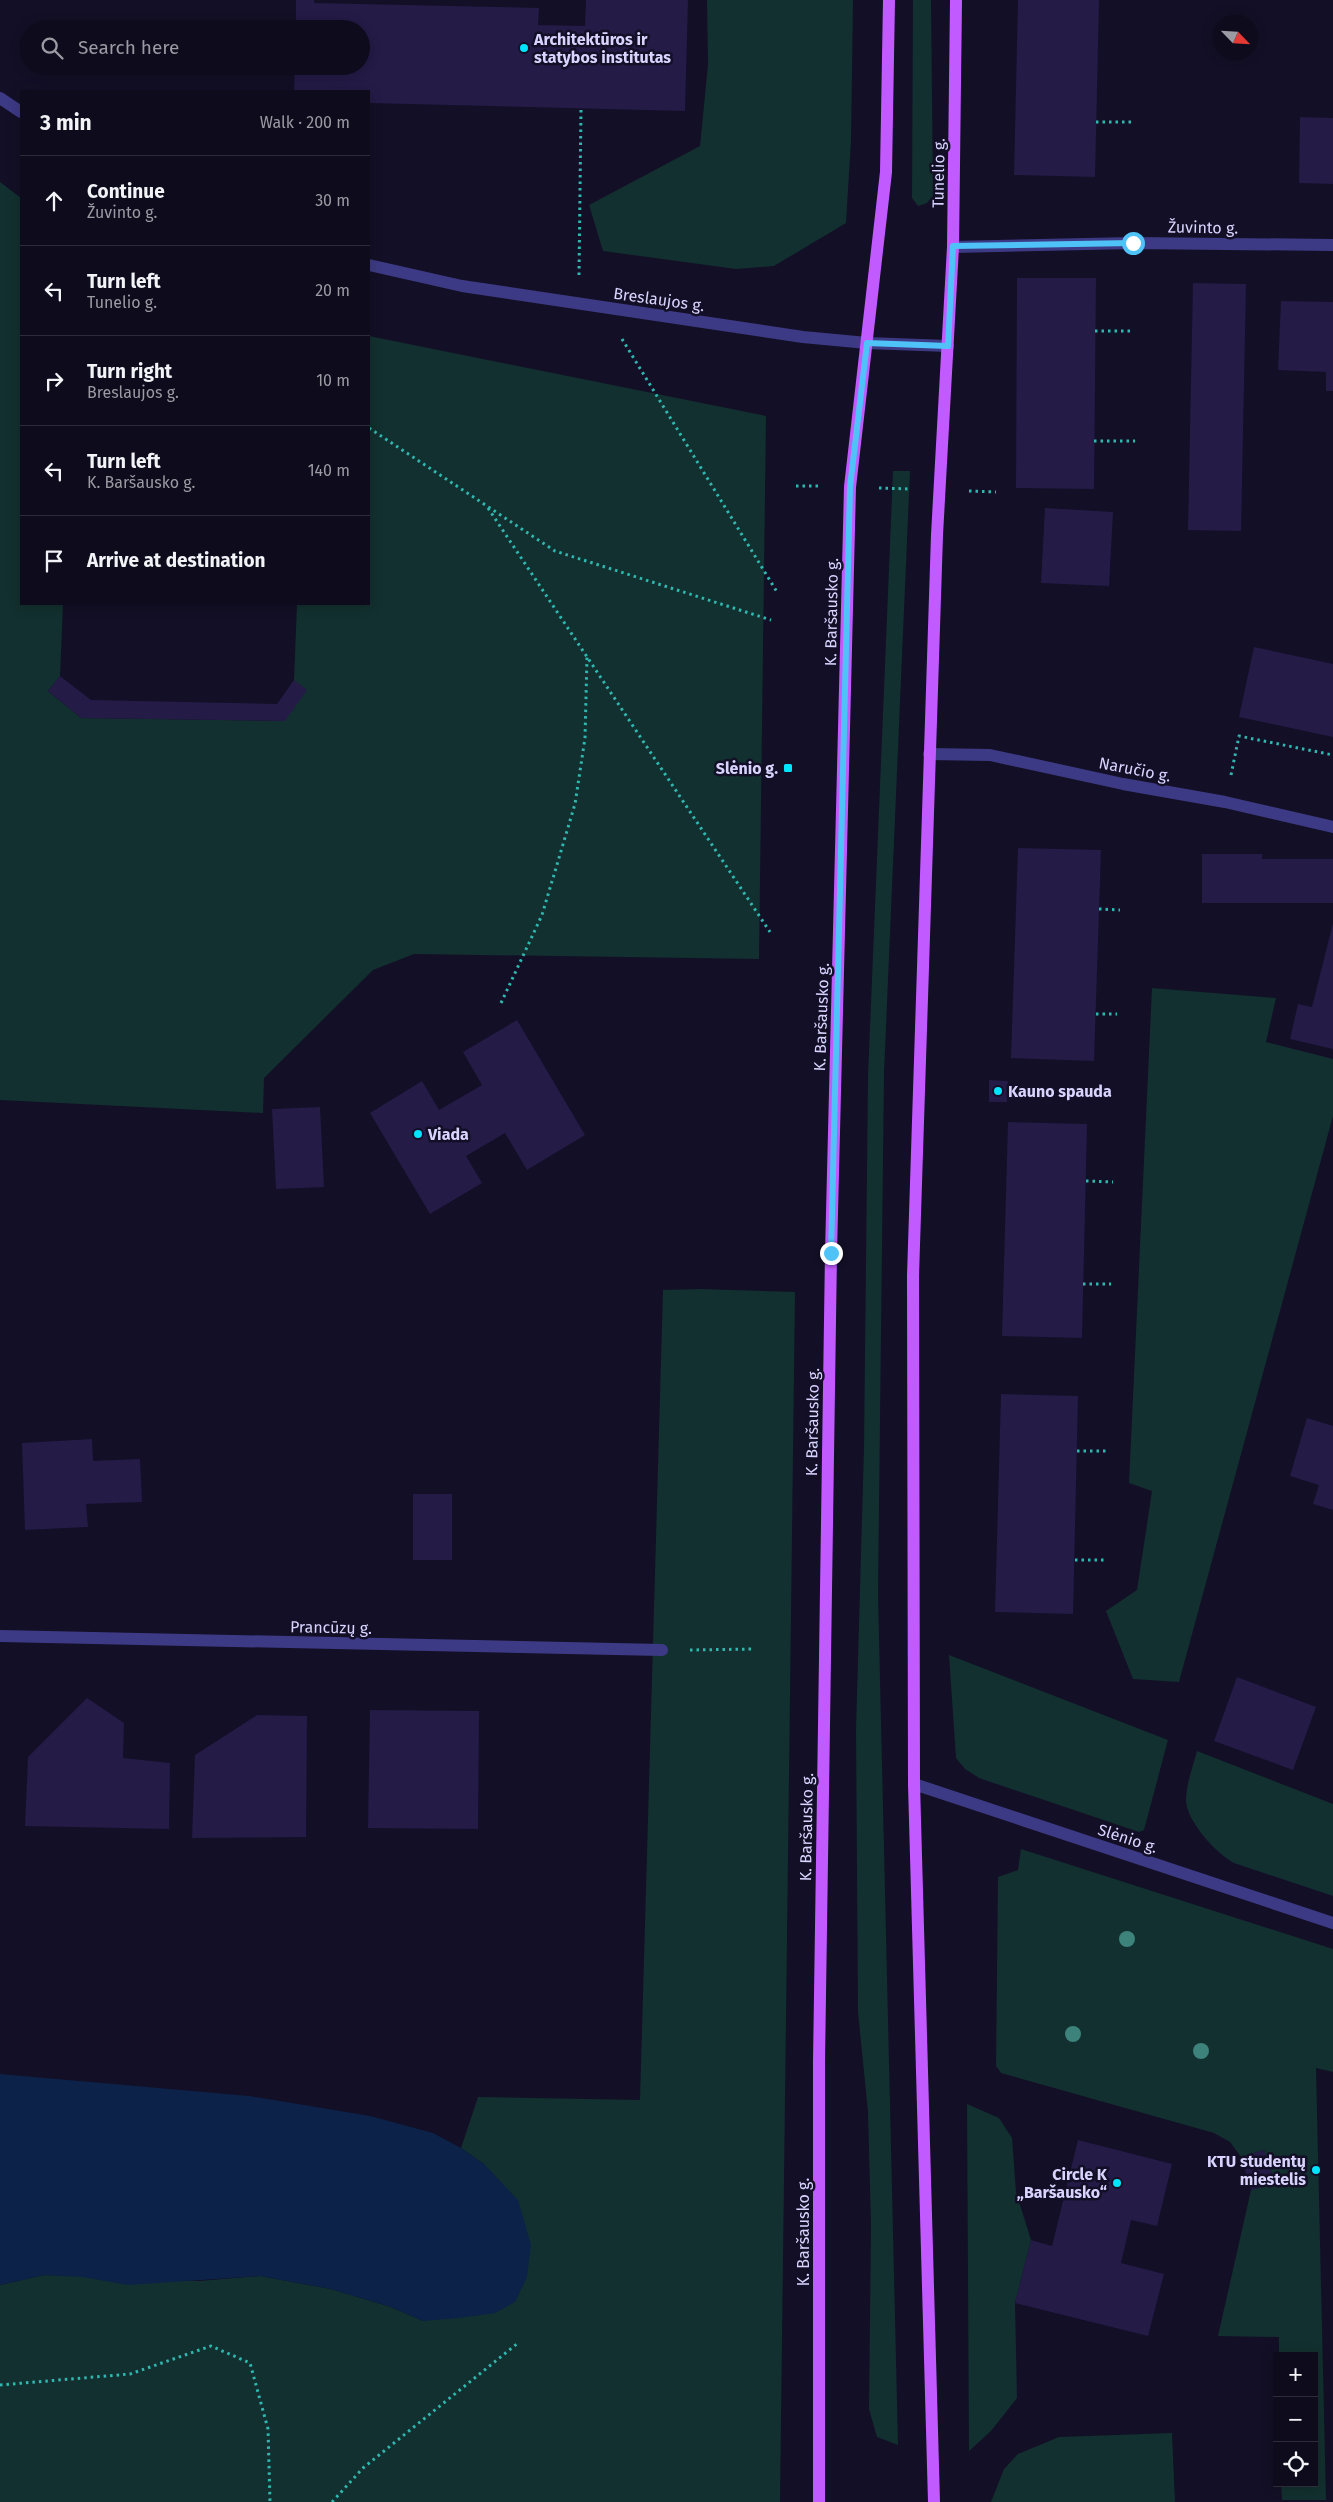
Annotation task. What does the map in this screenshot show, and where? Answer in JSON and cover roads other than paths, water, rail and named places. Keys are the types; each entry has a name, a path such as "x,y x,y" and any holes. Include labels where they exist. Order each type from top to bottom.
{"main road":[{"path":"867,343 886,172 889,0"},
{"name":"Tunelio g.","path":"948,346 953,246 956,0"},
{"name":"K. Baršausko g.","path":"819,2502 819,2062 830,1283 850,487 867,343"},
{"path":"934,2502 914,1784 913,1276 929,754 939,490 948,346"}],"street":[{"path":"0,98 20,111"},
{"name":"Žuvinto g.","path":"953,246 1133,243 1333,245"},
{"name":"Breslaujos g.","path":"370,265 462,286 803,337 867,343 948,346"},
{"name":"Naručio g.","path":"929,754 990,755 1123,784 1226,802 1333,827"},
{"name":"Prancūzų g.","path":"0,1636 662,1650"},
{"name":"Slėnio g.","path":"914,1784 1333,1923"}],"water":[{"path":"0,2074 249,2096 370,2116 433,2133 461,2148 485,2165 518,2200 531,2245 527,2277 515,2302 495,2313 423,2321 391,2307 331,2289 260,2276 128,2285 83,2277 44,2275 0,2285"}],"place":[{"name":"Architektūros ir statybos institutas","path":"524,48"},
{"name":"Slėnio g.","path":"788,768"},
{"name":"Kauno spauda","path":"998,1091"},
{"name":"Viada","path":"418,1134"},
{"name":"KTU studentų miestelis","path":"1316,2170"},
{"name":"Circle K „Baršausko“","path":"1117,2183"}]}
